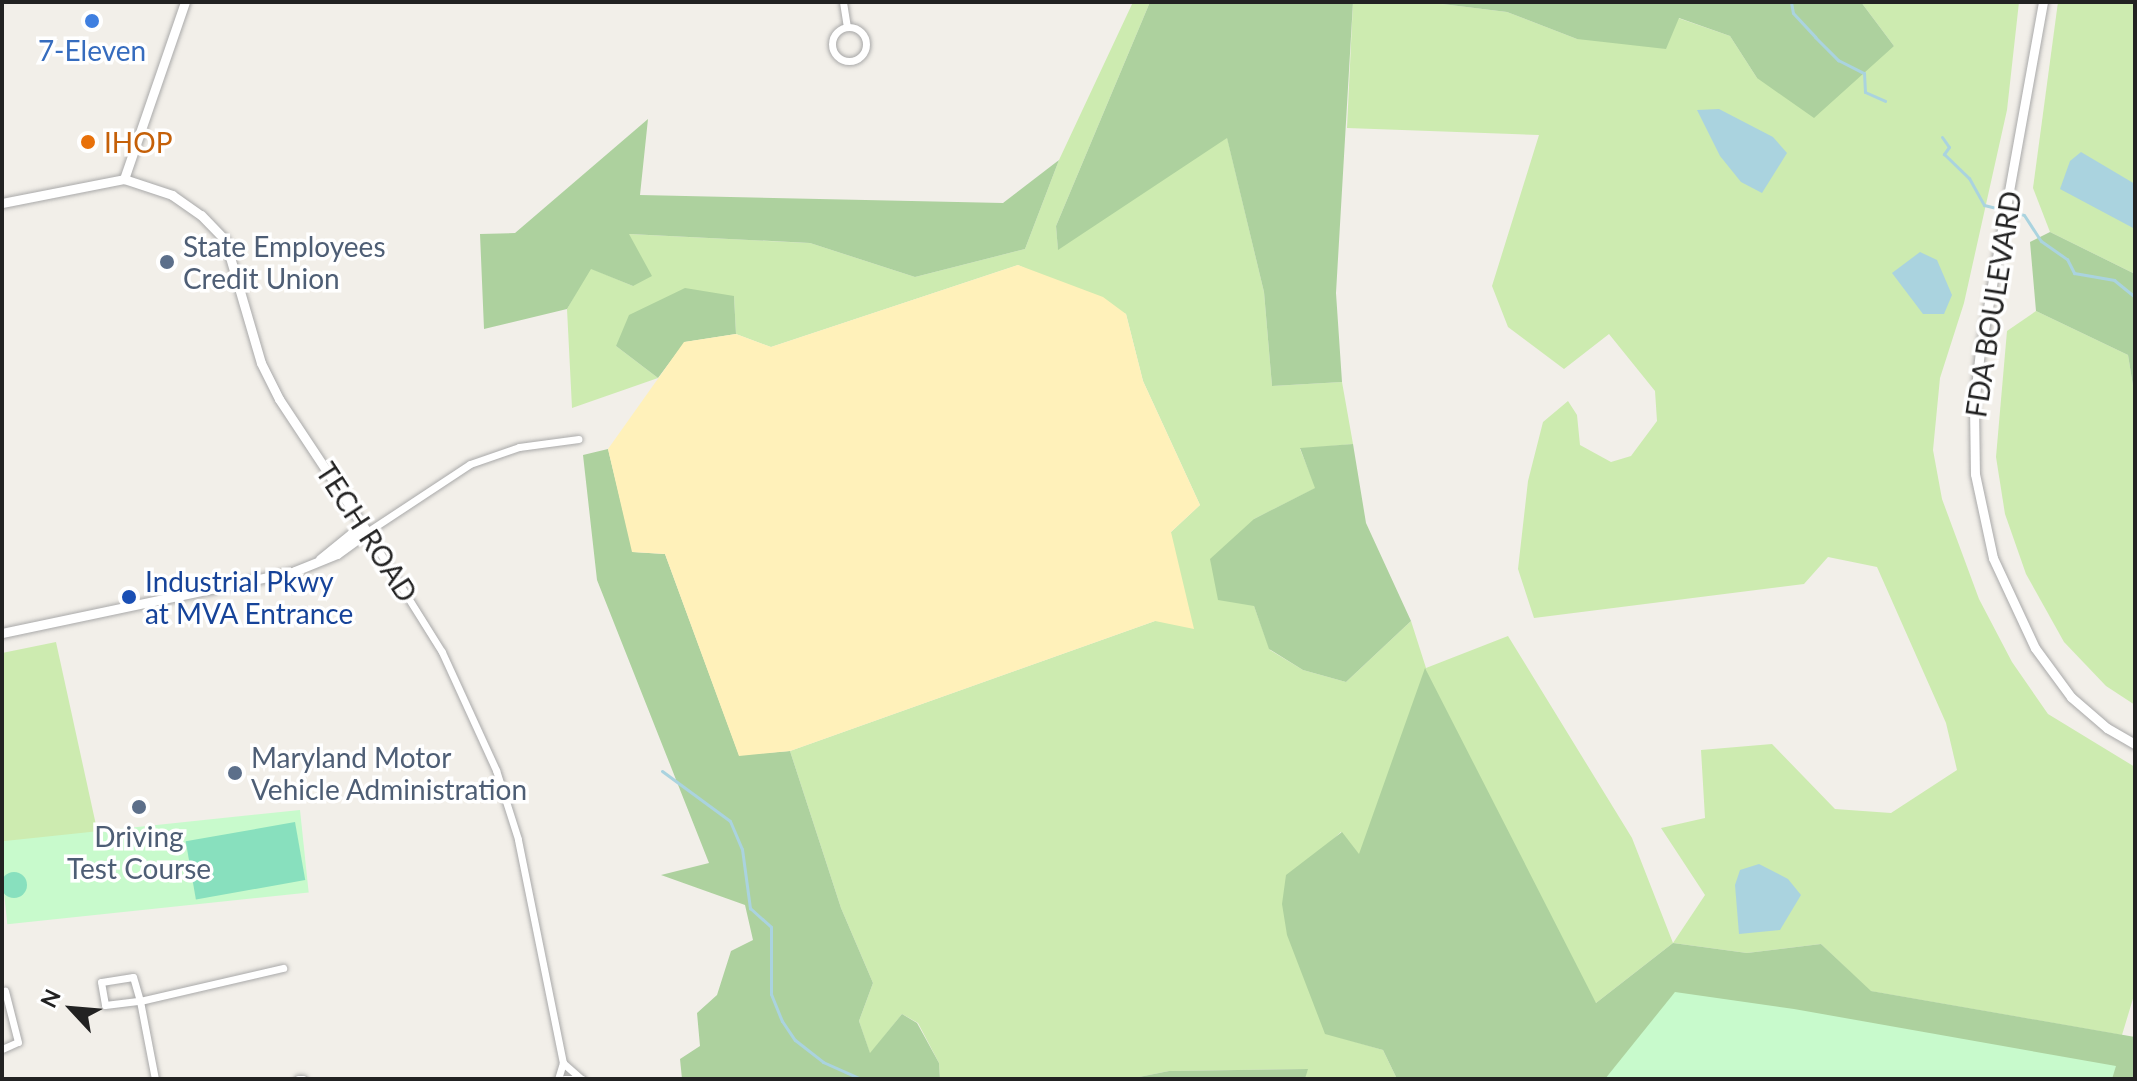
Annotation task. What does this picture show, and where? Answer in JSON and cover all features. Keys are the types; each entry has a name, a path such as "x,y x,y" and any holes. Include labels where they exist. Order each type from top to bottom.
{"street":[{"path":"124,179 185,2"},
{"path":"843,2 847,27"},
{"name":"FDA BOULEVARD","path":"2043,2 2026,111 1980,351 1974,405 1975,474 2004,588 2035,648 2071,697 2107,728 2135,744"},
{"path":"847,27 858,29 866,42 864,52 851,61 836,55 832,46 838,31 847,27"},
{"name":"TECH ROAD","path":"2,203 124,179 172,195 225,240 261,363 442,652 496,770 518,839 563,1063 558,1079"},
{"path":"2,633 267,578 319,561 336,543 367,532 479,460 519,447 578,439"},
{"path":"155,1079 140,1001 133,977 101,982 105,1005 140,1001 283,968"},
{"path":"2,1049 18,1042 5,991"},
{"path":"563,1063 582,1078"},
{"path":"564,1079 582,1078"}],"green space":[{"path":"1133,2 1150,2 1056,226 1058,249 1227,137 1264,292 1272,386 1342,382 1353,444 1300,449 1316,488 1254,519 1254,606 1270,650 1303,670 1346,682 1411,621 1426,668 1508,636 1632,838 1673,943 1596,1003 1359,855 1341,832 1323,849 1325,1033 1383,1050 1397,1079 1305,1079 1307,1069 1169,1071 1129,1079 940,1079 939,1063 918,1023 902,1014 870,1054 859,1021 873,983 841,908 790,751 1155,621 1171,532 1200,505 1143,381 1126,314 1018,265 771,347 736,334 734,296 616,346 658,378 572,408 567,309 590,268 633,286 628,234 810,243 915,277 1025,249 1059,160"},
{"path":"1150,2 1353,2 1336,293 1342,382 1272,386 1264,292 1227,138 1058,250 1056,226"},
{"path":"1353,2 1426,2 1507,12 1577,39 1678,18 1730,36 1757,78 1894,46 1861,2 2019,2 2007,110 1964,303 1940,378 1933,450 1942,499 1979,599 2012,662 2048,714 2135,767 2135,992 2122,1035 1870,991 1821,944 1747,953 1673,943 1705,895 1661,828 1705,818 1701,750 1772,744 1835,809 1891,813 1957,770 1946,723 1877,567 1828,557 1804,584 1534,618 1518,569 1528,481 1543,422 1568,401 1577,415 1580,445 1611,462 1631,456 1657,421 1655,391 1609,334 1564,369 1508,327 1492,286 1539,135 1347,128"},
{"path":"1426,2 1861,2 1894,46 1814,118 1757,78 1730,36 1679,18 1666,49 1577,39 1507,12"},
{"path":"2058,2 2135,2 2135,274 2050,232 2033,188"},
{"path":"648,119 640,195 1003,203 1059,160 1025,249 915,277 810,243 629,234 652,276 633,286 591,269 567,309 484,329 480,234 515,233"},
{"path":"2050,232 2135,274 2135,398 2128,355 2036,311 2030,242"},
{"path":"685,288 734,296 736,334 685,342 658,378 616,346 629,315"},
{"path":"2036,311 2128,355 2135,398 2135,705 2106,686 2064,642 2026,574 2005,514 1996,457 2007,331"},
{"path":"1353,444 1366,523 1411,621 1346,682 1303,670 1269,649 1254,606 1218,600 1210,559 1254,519 1315,488 1300,448"},
{"path":"608,449 633,552 665,554 739,755 790,751 841,908 873,983 859,1021 870,1053 902,1014 917,1023 939,1063 940,1079 682,1079 680,1059 700,1046 697,1013 717,995 731,951 753,940 745,905 661,875 709,863 597,580 583,455"},
{"path":"56,642 101,848 2,864 2,653"},
{"path":"1425,668 1596,1003 1673,943 1747,953 1821,944 1871,991 2135,1037 2135,1079 1397,1079 1383,1050 1325,1034 1287,935 1282,904 1286,875 1342,832 1359,854"},
{"path":"300,810 309,893 7,924 2,841"},
{"path":"295,822 305,880 196,899 186,841"},
{"path":"14,872 23,876 27,885 23,894 14,898 5,894 1,885 5,876"},
{"path":"1675,992 1794,1009 2116,1066 2112,1079 1605,1079"},
{"path":"1308,1069 1305,1079 1129,1079 1169,1071"}],"sand":[{"path":"1018,265 1103,297 1126,314 1143,381 1200,505 1171,532 1194,629 1155,621 790,751 739,756 665,554 632,552 608,449 684,342 736,334 771,347"}],"water":[{"path":"1719,109 1773,137 1787,153 1762,193 1741,182 1720,156 1697,110"},
{"path":"2081,152 2135,184 2135,229 2060,189 2070,161"},
{"path":"1920,252 1937,260 1952,295 1944,314 1923,314 1892,273"},
{"path":"1759,864 1788,879 1801,895 1780,930 1739,934 1735,885 1740,870"}],"waterway":[{"path":"1791,2 1793,13 1838,60 1864,73 1865,92 1885,101"},
{"path":"1942,137 1949,147 1944,154 1969,178 1984,205 2024,215 2041,241 2067,259 2074,273 2114,280 2135,297"},
{"path":"662,771 730,821 742,849 750,908 771,927 771,994 782,1021 795,1040 823,1062 861,1079"}],"place":[{"name":"7-Eleven","path":"92,21"},
{"name":"IHOP","path":"88,142"},
{"name":"State Employees Credit Union","path":"167,262"},
{"name":"Industrial Pkwy at MVA Entrance","path":"129,597"},
{"name":"Maryland Motor Vehicle Administration","path":"235,773"},
{"name":"Driving Test Course","path":"139,807"}]}
